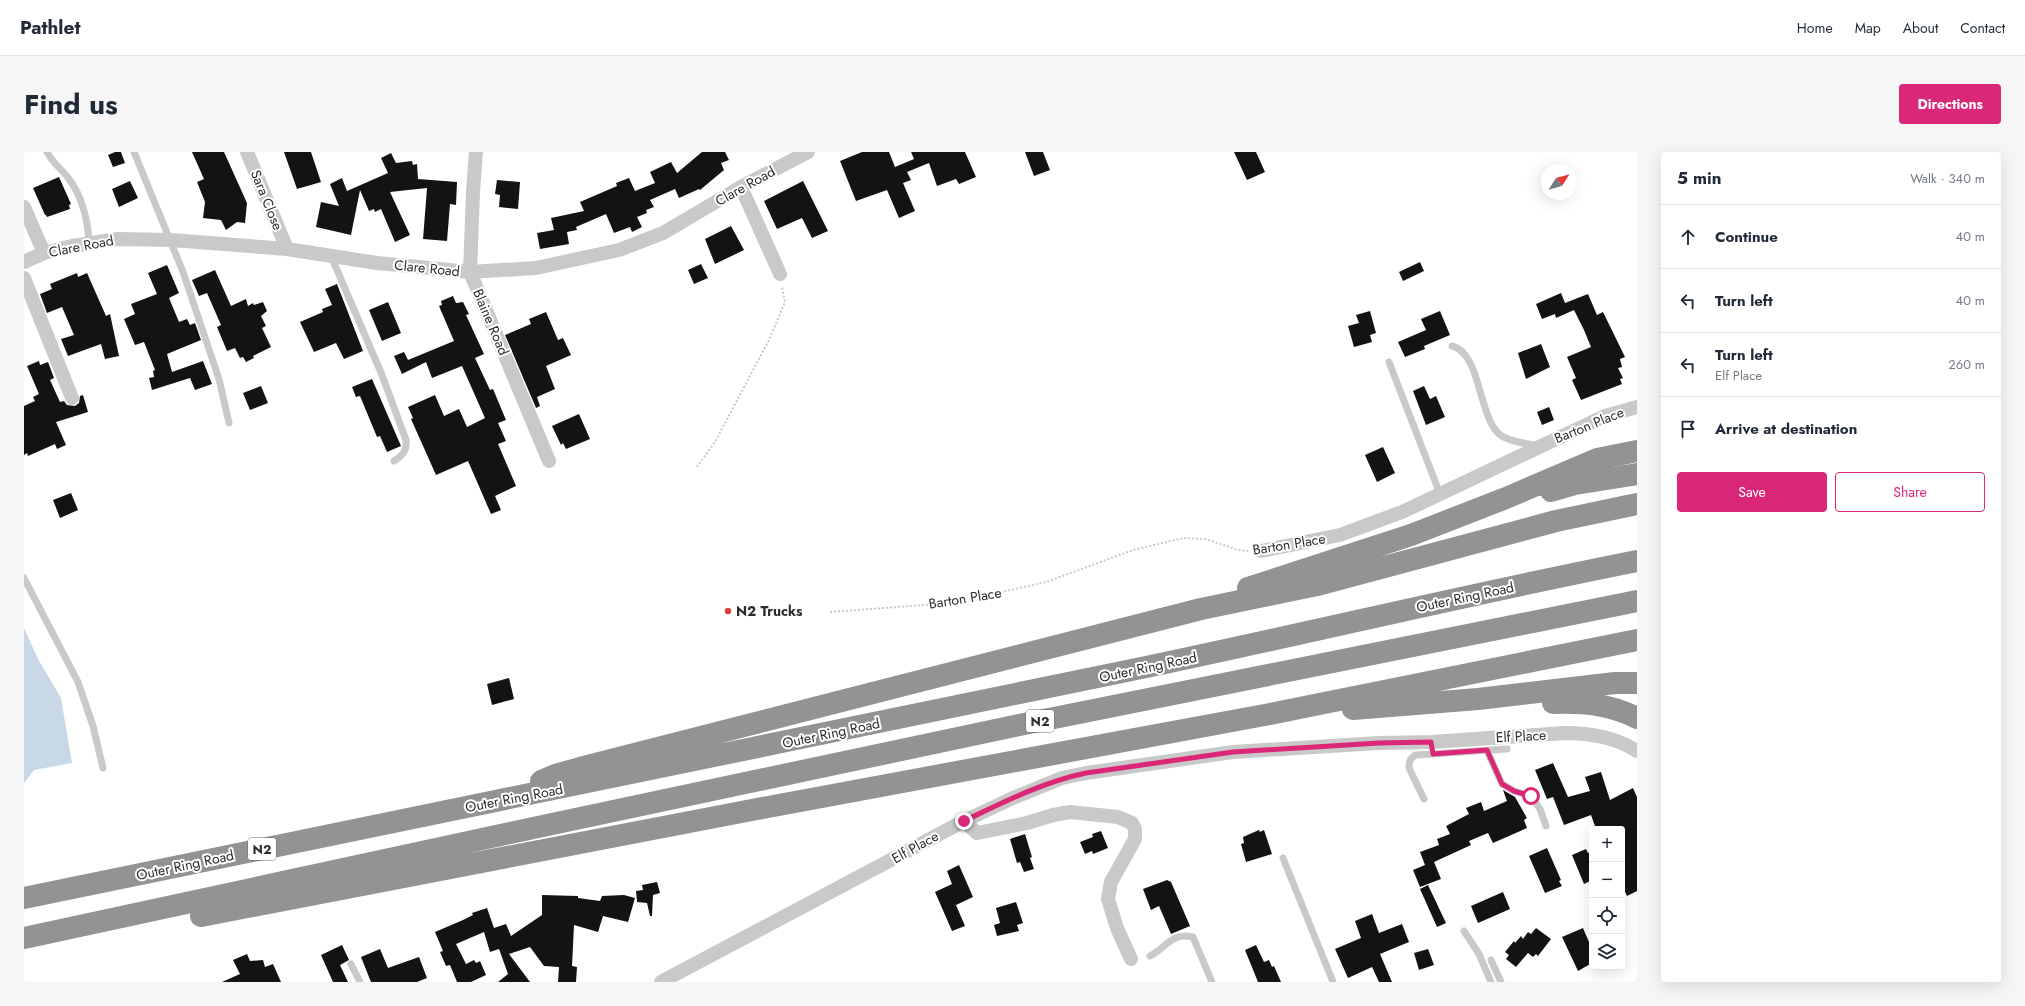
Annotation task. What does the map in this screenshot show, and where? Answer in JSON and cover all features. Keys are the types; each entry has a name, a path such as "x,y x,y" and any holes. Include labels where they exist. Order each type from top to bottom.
{"highway":[{"path":"1201,609 1229,594 1411,535 1506,498 1596,460 1637,451"},
{"path":"1506,498 1535,495 1575,484 1637,474"},
{"path":"500,800 555,775 580,768 1201,609 1317,585 1556,521 1637,504"},
{"name":"Outer Ring Road","path":"24,898 500,800 699,761 1188,658 1491,591 1637,561"},
{"name":"N2","path":"24,938 1031,722 1637,601"},
{"path":"112,920 142,923 178,921 757,809 1270,714 1637,640"},
{"path":"1270,714 1392,706 1637,683"},
{"path":"1392,706 1409,708 1586,703 1620,710 1637,718"}],"street":[{"name":"Sara Close","path":"247,152 287,249"},
{"name":"Blaine Road","path":"476,152 470,272 549,461"},
{"name":"Clare Road","path":"24,262 44,254 89,242 118,238 171,240 287,249 377,264 470,272 536,268 619,250 663,233 741,187 808,152"},
{"path":"741,187 780,274"},
{"path":"24,207 44,254"},
{"path":"24,278 72,398"},
{"name":"Barton Place","path":"1260,551 1350,532 1402,512 1605,416 1637,407"},
{"name":"Elf Place","path":"661,982 964,821 1062,778 1086,773 1233,752 1379,743 1432,748 1583,733 1616,740 1637,751"},
{"path":"964,821 977,833 1027,823 1053,815 1070,812 1118,817 1132,823 1135,829 1135,839 1111,882 1108,899 1117,928 1131,959"}],"lane":[{"path":"48,152 53,163 69,179 73,186 86,219 89,242"},
{"path":"134,152 171,240 213,359 225,401 229,424"},
{"path":"332,256 382,375 406,440 406,448 404,453 394,461"},
{"path":"1452,346 1457,347 1469,360 1492,422 1499,434 1510,439 1539,446"},
{"path":"1389,362 1440,494"},
{"path":"24,578 78,682 91,720 104,768"},
{"path":"1424,799 1409,768 1409,763 1412,757 1432,748 1487,750 1507,749"},
{"path":"1487,750 1502,784 1514,791 1531,796 1540,809 1546,826"},
{"path":"1284,858 1333,982"},
{"path":"1464,931 1479,954 1491,982"},
{"path":"1150,956 1162,949 1173,938 1183,934 1193,936 1212,982"},
{"path":"1491,960 1501,982"},
{"path":"351,964 360,982"}],"path":[{"path":"697,467 715,442 769,340 785,302 780,274"},
{"name":"Barton Place","path":"830,612 951,603 1046,582 1133,550 1183,538 1206,539 1238,550 1260,551"}],"water":[{"path":"24,628 38,659 61,698 72,763 34,770 24,783"}],"building":[{"path":"115,152 121,152 125,163 113,167 108,155"},
{"path":"192,152 224,152 247,203 245,223 237,222 226,230 221,220 203,218 205,202 197,182 204,179"},
{"path":"284,152 311,152 321,182 297,189"},
{"path":"702,152 725,152 729,160 721,163 724,170 700,190 699,189 679,198 675,189 650,200 654,207 646,210 647,213 637,217 642,227 632,232 630,227 614,233 606,214 576,227 577,230 567,232 569,244 540,249 537,233 554,230 551,218 584,211 580,202 617,186 616,183 629,178 635,191 655,183 650,172 671,162 677,173"},
{"path":"862,152 889,152 895,167 914,159 911,152 965,152 976,177 959,184 956,179 937,186 929,163 907,172 911,180 903,183 915,211 899,218 887,190 856,201 840,161"},
{"path":"1025,152 1043,152 1050,170 1034,176"},
{"path":"1234,152 1256,152 1265,172 1247,180"},
{"path":"391,153 396,163 412,161 413,165 417,164 418,179 457,182 456,205 450,204 447,241 423,239 427,188 390,192 410,235 395,242 381,209 375,212 374,209 369,211 360,190 351,235 316,227 321,202 339,206 330,184 342,178 347,191 388,173 381,158"},
{"path":"59,177 71,204 69,205 70,209 47,217 33,188"},
{"path":"497,180 520,182 518,209 499,207 500,195 495,194"},
{"path":"130,181 138,198 119,207 112,189"},
{"path":"803,181 828,231 812,238 802,218 777,229 764,201"},
{"path":"731,226 744,250 715,264 705,239"},
{"path":"1420,262 1424,271 1403,281 1399,272"},
{"path":"701,264 708,278 694,284 688,270"},
{"path":"167,265 179,293 169,298 179,322 187,319 190,325 195,323 201,340 167,354 172,372 203,361 212,384 195,390 190,378 152,390 149,378 154,377 153,371 155,370 144,342 135,345 124,319 135,314 131,304 157,294 148,273"},
{"path":"215,270 231,306 246,299 248,306 253,303 254,305 263,302 267,311 261,316 266,326 262,328 271,347 253,356 254,358 246,362 243,357 240,358 235,348 227,351 217,327 221,325 207,293 199,296 192,280"},
{"path":"77,273 78,277 87,273 106,316 110,314 119,356 105,359 101,344 68,356 61,339 74,335 62,307 47,313 40,294 52,289 50,284"},
{"path":"337,284 363,351 344,359 336,343 314,352 300,322 323,312 322,309 332,305 325,289"},
{"path":"1561,293 1565,303 1588,294 1597,315 1603,312 1625,357 1620,359 1622,367 1618,368 1623,378 1620,379 1622,384 1581,400 1572,380 1576,378 1567,357 1591,347 1584,330 1574,310 1556,318 1555,314 1542,319 1536,304"},
{"path":"453,296 456,303 463,302 469,314 466,315 484,354 475,358 490,390 493,389 506,420 498,423 506,441 498,444 516,486 495,496 501,510 491,514 468,461 436,475 411,419 413,418 408,407 435,395 444,416 459,409 467,427 485,418 462,366 432,378 426,362 402,374 394,356 404,352 408,360 454,341 439,306 442,305 441,301"},
{"path":"388,302 401,333 382,341 369,310"},
{"path":"1370,311 1376,333 1370,335 1372,342 1354,347 1348,326 1359,323 1356,315"},
{"path":"1440,311 1450,335 1424,346 1425,349 1405,357 1398,342 1426,330 1421,319"},
{"path":"546,312 558,340 563,338 571,355 546,366 555,389 537,397 540,406 536,408 505,335 531,324 529,319"},
{"path":"1541,344 1550,367 1526,379 1518,353"},
{"path":"39,361 40,365 48,362 54,378 50,380 60,402 64,401 67,405 75,406 79,403 80,396 83,395 88,412 56,422 66,445 57,449 55,444 28,456 27,453 24,455 24,406 35,401 33,397 39,394 27,366"},
{"path":"372,379 401,446 387,452 380,436 377,437 360,396 356,397 352,387"},
{"path":"261,386 268,403 250,410 243,393"},
{"path":"1424,386 1430,399 1436,396 1445,417 1426,425 1413,391"},
{"path":"1549,407 1554,420 1542,425 1537,412"},
{"path":"579,414 590,439 566,449 563,443 561,445 552,426"},
{"path":"1383,447 1395,473 1377,482 1365,455"},
{"path":"71,493 78,510 60,518 53,500"},
{"path":"509,678 514,699 492,705 487,684"},
{"path":"1553,763 1568,797 1590,791 1585,777 1601,772 1610,800 1633,788 1637,797 1637,891 1627,896 1625,892 1625,826 1595,826 1591,815 1564,825 1553,797 1547,799 1535,770"},
{"path":"1503,790 1515,797 1527,818 1524,820 1527,828 1493,843 1488,833 1469,841 1471,845 1434,862 1441,879 1420,887 1413,870 1425,865 1420,852 1439,845 1437,839 1450,834 1446,826 1469,814 1466,808 1481,802 1484,811 1507,801"},
{"path":"1259,830 1260,832 1264,830 1272,854 1246,862 1241,844 1244,843 1243,837"},
{"path":"1101,831 1108,848 1093,854 1092,851 1085,854 1080,842 1093,837 1092,834"},
{"path":"1025,834 1034,869 1024,872 1020,862 1017,863 1010,839"},
{"path":"1547,848 1561,880 1559,881 1562,886 1545,893 1529,856"},
{"path":"1586,849 1589,852 1589,882 1584,884 1572,855"},
{"path":"959,865 973,897 956,905 965,926 952,931 935,892 952,884 947,871"},
{"path":"1167,880 1171,882 1190,926 1171,934 1159,906 1151,910 1143,889"},
{"path":"657,882 660,893 653,895 652,916 650,916 647,903 637,902 636,891 643,890 642,885"},
{"path":"1428,885 1446,923 1437,927 1420,889"},
{"path":"1503,892 1510,909 1478,923 1471,906"},
{"path":"542,895 578,896 578,898 600,901 602,896 624,895 635,898 628,922 603,916 598,932 574,925 572,966 577,967 576,982 558,982 559,967 544,966 530,947 509,954 530,982 498,982 508,974 499,949 490,952 484,932 456,944 466,964 474,960 476,963 480,961 486,975 471,982 457,982 450,965 446,966 440,952 443,951 435,932 473,915 472,913 487,908 494,928 506,924 511,936 542,915"},
{"path":"1016,902 1023,923 1017,925 1019,931 997,936 994,925 1000,923 996,908"},
{"path":"1372,914 1379,933 1402,924 1409,942 1380,954 1392,982 1379,982 1372,967 1348,978 1335,949 1361,938 1355,921"},
{"path":"1536,928 1551,939 1538,956 1536,954 1533,957 1528,953 1516,967 1506,959 1509,955 1505,952 1514,941 1515,943 1521,936 1523,939 1528,932 1531,934"},
{"path":"1583,928 1589,942 1589,965 1578,971 1562,937"},
{"path":"342,945 349,960 340,965 348,982 333,982 321,955"},
{"path":"1256,945 1264,962 1269,960 1272,967 1274,966 1281,982 1258,982 1245,950"},
{"path":"380,949 388,968 419,957 427,978 417,982 371,982 361,957"},
{"path":"1428,949 1434,965 1419,970 1414,953"},
{"path":"247,954 250,961 263,960 265,967 273,964 281,982 222,982 240,974 233,960"}],"place":[{"name":"N2 Trucks","path":"728,611"}],"route":[{"path":"964,821 1013,798 1062,778 1086,773 1168,763 1233,752 1379,743 1431,742 1433,754 1487,750 1502,784 1514,791 1531,796"}]}
